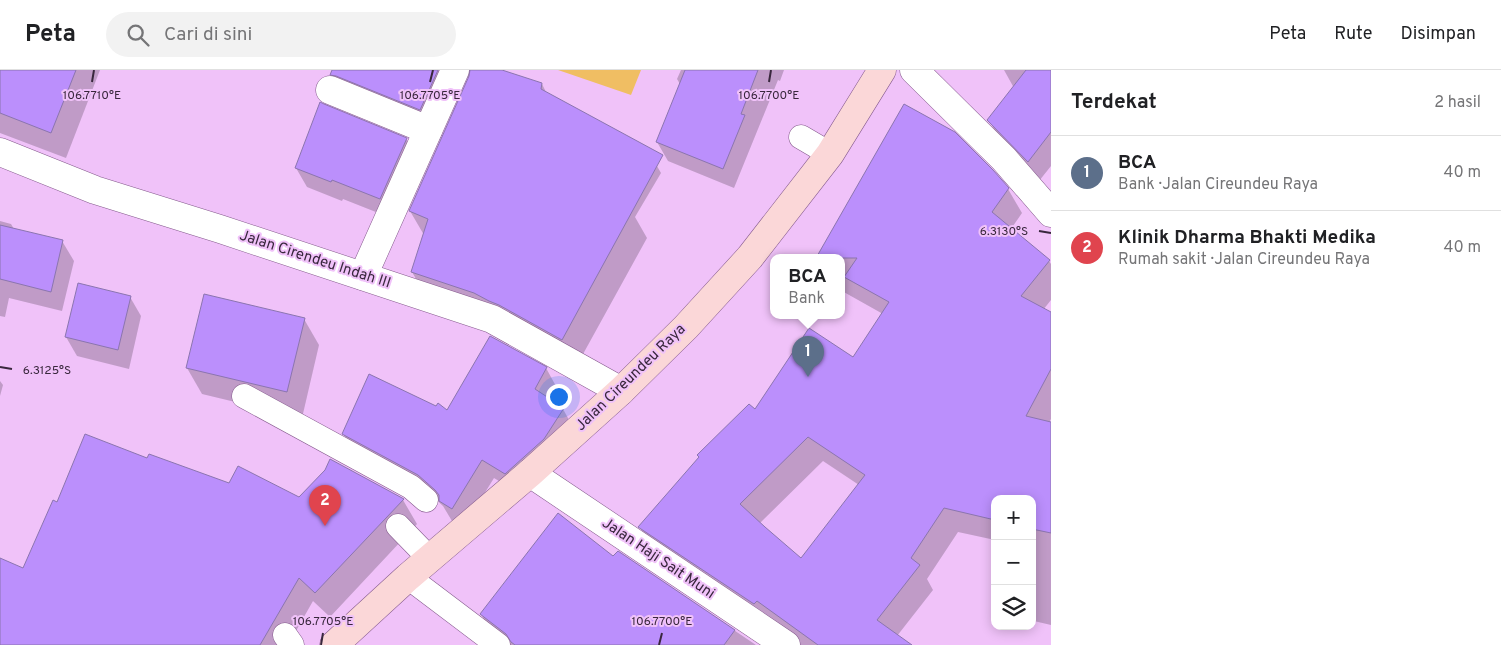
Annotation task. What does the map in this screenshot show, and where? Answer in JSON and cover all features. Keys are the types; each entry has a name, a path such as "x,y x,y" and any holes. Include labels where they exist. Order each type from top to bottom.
{"main road":[{"name":"Jalan Cireundeu Raya","path":"334,645 408,577 530,473 621,391 686,327 750,257 830,154 882,70"}],"street":[{"path":"363,276 456,70"},
{"path":"914,70 1004,159 1051,212"},
{"path":"330,90 428,130"},
{"name":"Jalan Cirendeu Indah III","path":"0,152 95,190 492,319 621,391"},
{"name":"Jalan Haji Sait Muni","path":"530,473 786,645"}],"lane":[{"path":"801,137 830,154"},
{"path":"244,396 411,487 426,500"},
{"path":"398,526 430,559"},
{"path":"408,577 498,645"}],"shaded area":[{"path":"558,70 641,70 631,95"}],"building":[{"path":"0,70 76,70 51,133 0,113"},
{"path":"332,70 438,70 420,110 330,75"},
{"path":"470,70 502,70 542,83 541,89 663,155 562,340 474,293 411,272 428,219 409,211"},
{"path":"685,70 758,70 741,114 745,115 723,169 656,142"},
{"path":"1026,70 1051,70 1051,132 1028,162 987,120"},
{"path":"320,102 407,138 380,199 295,168"},
{"path":"904,104 955,132 993,170 1009,188 992,212 1050,260 1021,296 1051,312 1051,369 1026,416 1051,422 1051,533 1036,530 1036,495 991,495 991,519 944,508 911,558 920,565 877,620 912,645 818,645 757,601 754,604 638,527 699,457 697,455 749,404 755,409 809,328 853,357 889,302 845,278 857,258 845,258 845,254 818,254","holes":["808,437 865,475 801,558 740,504"]},
{"path":"0,225 63,240 51,292 0,279"},
{"path":"78,283 131,296 118,350 65,337"},
{"path":"204,294 305,318 287,392 186,368"},
{"path":"490,336 547,367 535,389 564,408 544,439 505,474 482,460 452,509 439,501 439,495 435,490 418,475 342,434 369,374 436,406 438,403 447,410"},
{"path":"85,434 147,458 149,454 229,483 238,466 299,497 325,470 330,459 404,499 315,593 299,578 260,645 0,645 0,558 23,568 53,500 57,502"},
{"path":"558,513 613,556 618,551 735,630 724,645 515,645 506,634 480,614"}],"place":[{"name":"BCA","path":"808,377"},
{"name":"Klinik Dharma Bhakti Medika","path":"325,526"}]}
